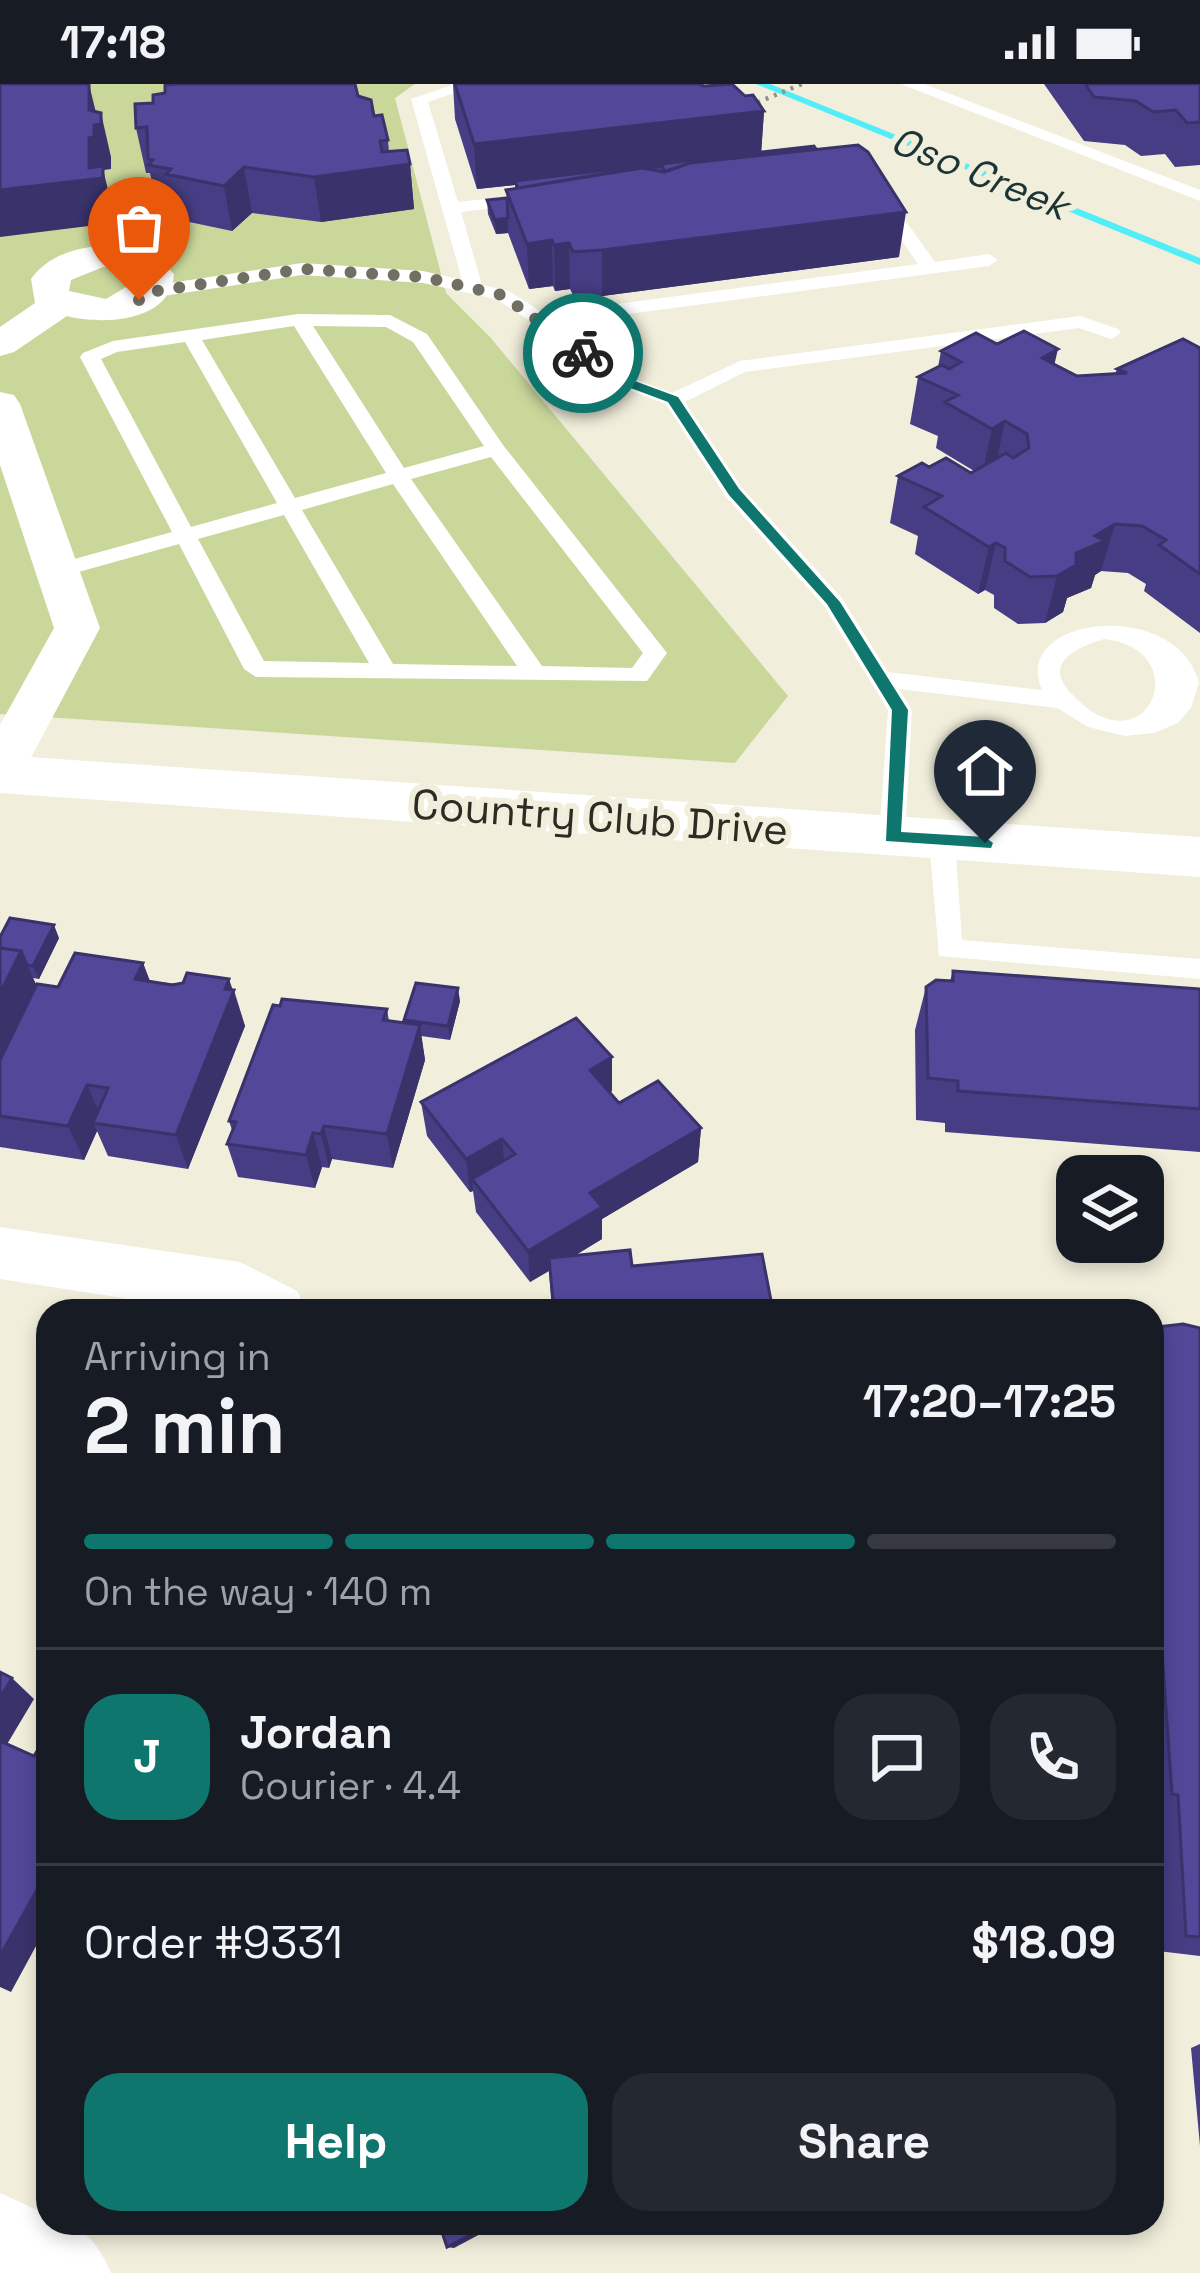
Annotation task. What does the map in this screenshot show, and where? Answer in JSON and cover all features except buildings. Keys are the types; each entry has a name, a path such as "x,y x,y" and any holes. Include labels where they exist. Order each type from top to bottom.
{"street":[{"path":"88,258 139,260 155,274 150,292 107,310 72,309 50,297 50,279 88,258"},
{"path":"0,344 62,303"},
{"path":"0,404 77,628 0,772"},
{"name":"Country Club Drive","path":"0,772 1200,857"},
{"path":"0,1253 241,1289 256,1299"},
{"path":"0,2236 67,2273"}],"lane":[{"path":"473,84 419,99 474,289"},
{"path":"910,84 1200,196"},
{"path":"1013,121 1049,119"},
{"path":"451,208 542,197"},
{"path":"881,221 899,224 930,268"},
{"path":"557,330 616,310 989,260"},
{"path":"150,292 302,269 423,277 502,295 557,330 609,376 673,400 734,492 833,602 900,710 917,839 949,950 1200,969"},
{"path":"300,320 398,476 536,674"},
{"path":"300,320 390,321 420,338 496,449 655,652 640,676 256,669 90,357 113,347 300,320"},
{"path":"673,400 740,367 1080,322 1111,333"},
{"path":"190,334 385,671"},
{"path":"57,571 496,449"},
{"path":"880,679 1059,700 1098,723 1149,727 1186,710 1194,696 1193,680 1185,664 1150,640 1103,632 1081,635 1051,655 1045,669 1059,700"}],"path":[{"path":"747,106 802,84"}],"green space":[{"path":"0,84 415,84 395,98 446,293 490,337 788,696 735,763 0,714"}],"waterway":[{"name":"Oso Creek","path":"761,84 1200,262"}],"way so far":[{"path":"139,300 150,292 302,269 423,277 502,295 583,353"}],"route":[{"path":"583,353 609,376 673,400 734,492 833,602 900,710 892,837 985,843"}]}
